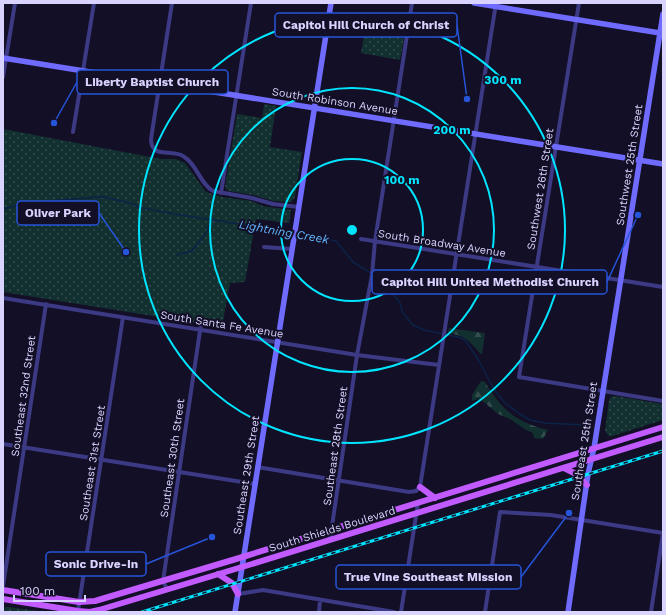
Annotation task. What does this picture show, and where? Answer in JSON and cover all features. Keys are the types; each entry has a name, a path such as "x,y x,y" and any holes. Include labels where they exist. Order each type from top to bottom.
{"main road":[{"name":"Southeast 29th Street","path":"236,612 257,467 331,3"},
{"path":"474,3 495,5 660,33"},
{"name":"Southwest 25th Street","path":"610,344 663,14"},
{"name":"South Robinson Avenue","path":"4,58 663,164"},
{"name":"Southeast 25th Street","path":"568,612 610,344"},
{"name":"South Shields Boulevard","path":"3,590 79,602 95,601 663,427"},
{"name":"South Shields Boulevard","path":"3,600 78,611 90,612 99,610 663,437"},
{"path":"564,468 576,474 587,485"},
{"path":"508,475 511,484"},
{"path":"420,487 435,498"},
{"path":"218,574 232,583 238,594"}],"street":[{"path":"3,77 4,58 15,3"},
{"path":"73,132 94,3"},
{"path":"172,3 151,139 151,143 154,148 159,152 172,153 184,157 213,191 252,198 276,205 299,207"},
{"path":"221,193 251,3"},
{"name":"Southeast 28th Street","path":"330,540 357,355 372,275 374,241 412,3"},
{"name":"Southwest 26th Street","path":"579,3 520,377 603,391"},
{"path":"257,467 411,492 416,491 420,487 495,5"},
{"name":"South Broadway Avenue","path":"361,238 663,287"},
{"path":"264,247 292,246"},
{"name":"South Santa Fe Avenue","path":"3,298 357,355 439,365"},
{"name":"Southeast 32nd Street","path":"3,586 46,304"},
{"name":"Southeast 31st Street","path":"78,611 123,317"},
{"name":"Southeast 30th Street","path":"163,581 178,471 201,324"},
{"path":"603,391 663,401"},
{"path":"3,444 255,484"},
{"path":"401,612 418,503"},
{"path":"485,612 500,512 551,515 663,533 651,612"},
{"path":"163,581 167,589"},
{"path":"238,594 263,590 394,612"},
{"path":"319,612 320,600"}],"green space":[{"path":"365,31 404,39 400,60 361,53"},
{"path":"265,104 276,106 270,147 302,152 295,197 291,202 273,201 253,195 229,191 225,187 237,114 262,118"},
{"path":"3,129 161,159 176,159 185,163 206,192 222,197 252,201 263,206 291,210 289,223 256,219 245,282 230,283 222,327 3,292"},
{"path":"449,328 485,333 482,355 464,338 448,333"},
{"path":"481,381 485,382 491,392 510,414 526,423 548,430 543,439 534,438 533,433 510,419 498,414 478,399 472,401 472,395"},
{"path":"615,396 663,404 663,420 609,436 605,431 609,400 611,397"},
{"path":"5,607 9,607 44,612 3,612"}],"waterway":[{"name":"Lightning Creek","path":"3,209 58,200 103,197 131,203 139,207 174,214 292,232"},
{"path":"177,255 192,251 206,233 212,219"},
{"name":"Lightning Creek","path":"296,232 336,241 353,262 377,277 388,287 400,303 403,313 413,325 424,330 458,337 465,340 479,361 496,392 505,403 520,414 530,420 545,423 585,425"}],"railway":[{"path":"142,612 663,451"}],"place":[{"name":"Capitol Hill Church of Christ","path":"467,99"},
{"name":"Liberty Baptist Church","path":"54,123"},
{"name":"Capitol Hill United Methodist Church","path":"638,215"},
{"name":"Oliver Park","path":"126,252"},
{"name":"True Vine Southeast Mission","path":"569,513"},
{"name":"Sonic Drive-In","path":"212,537"}]}
